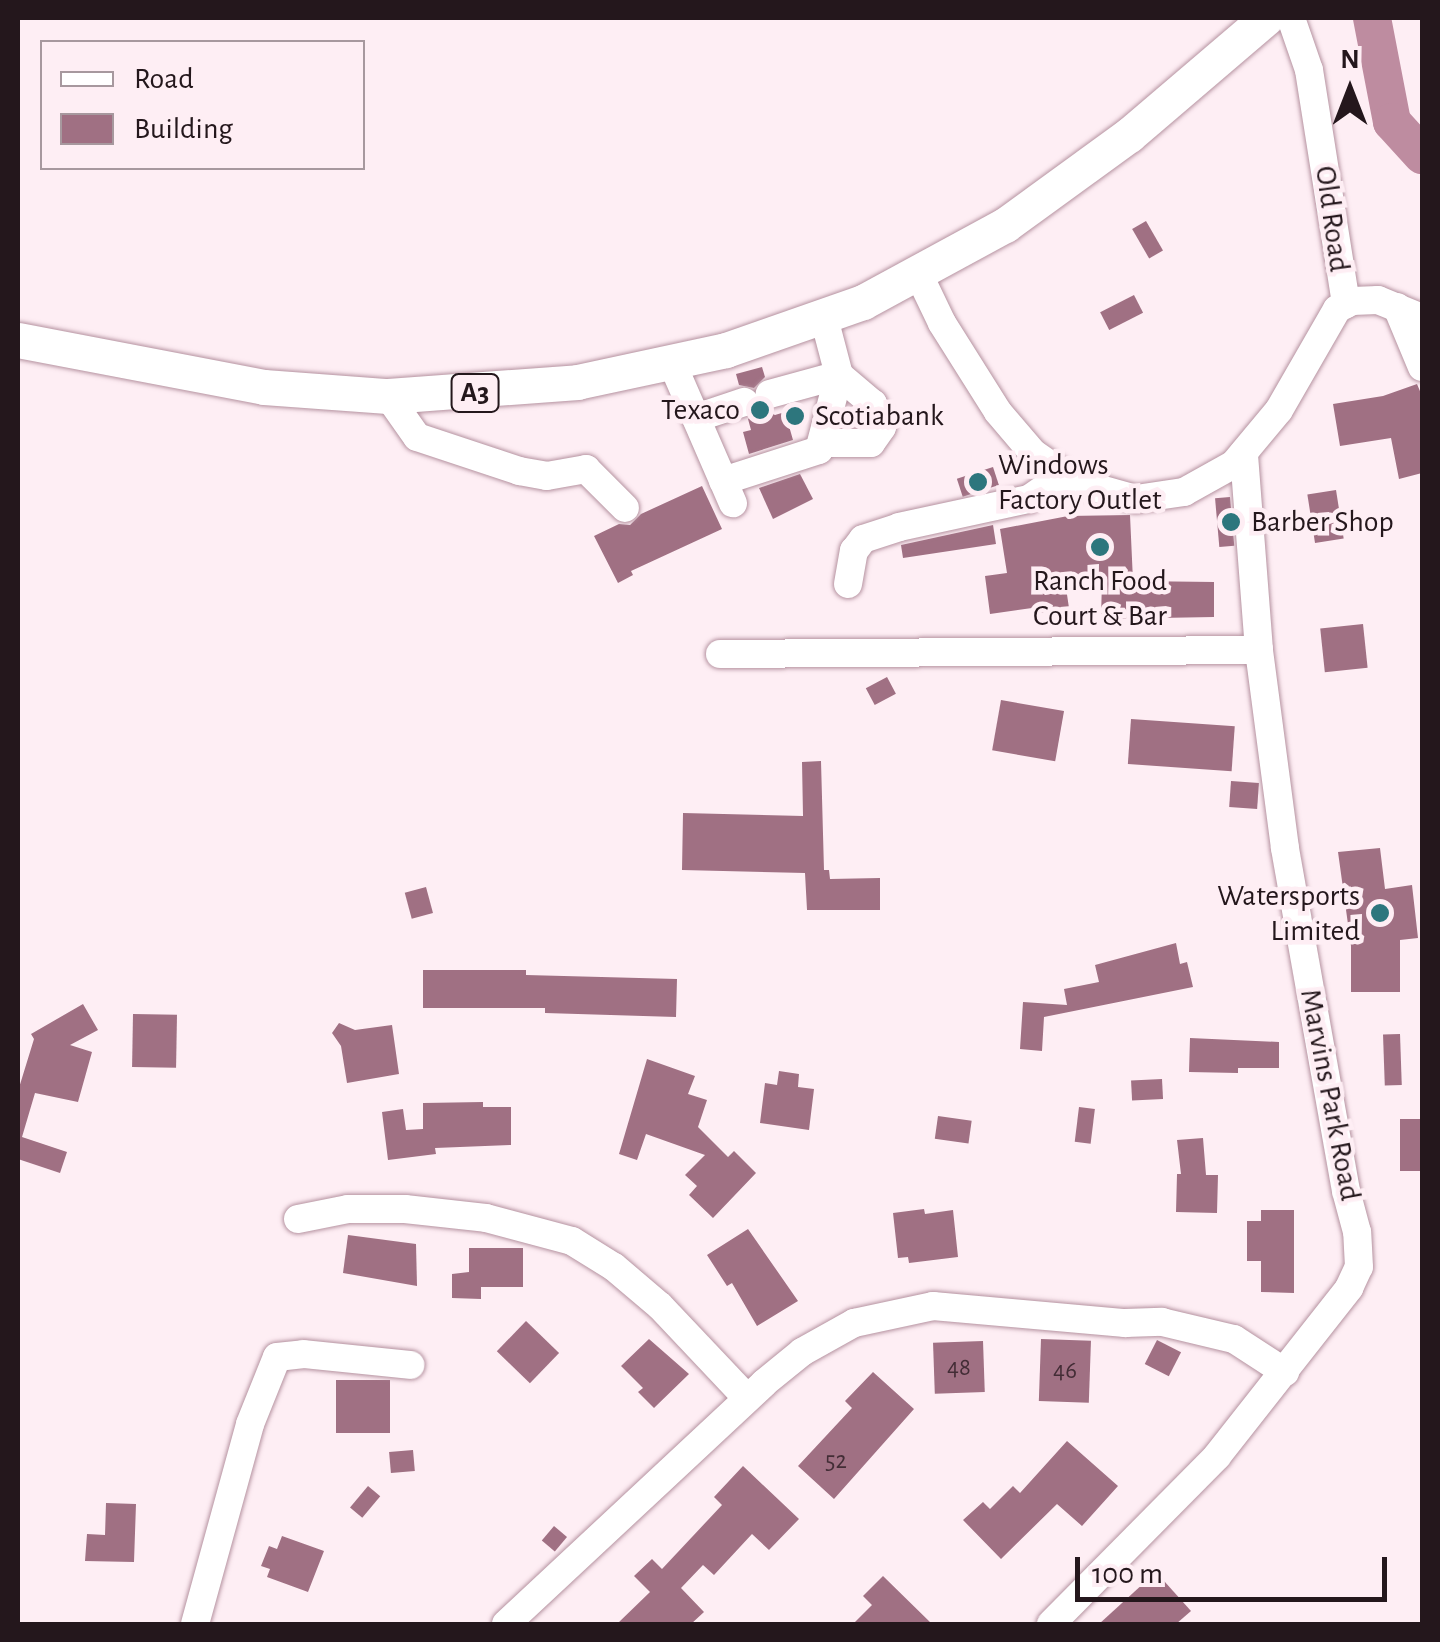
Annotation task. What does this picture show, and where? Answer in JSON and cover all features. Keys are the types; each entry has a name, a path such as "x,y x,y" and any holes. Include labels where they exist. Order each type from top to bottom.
{"main road":[{"name":"A3","path":"18,340 264,387 388,396 578,382 672,363 824,318 919,276 1068,182 1266,18"}],"street":[{"name":"Old Road","path":"1290,18 1310,70 1346,304"},
{"path":"919,276 942,323 998,412 1033,453 1062,476 1136,499 1159,498 1207,481 1244,453 1279,410 1330,316 1346,304 1370,299 1410,312 1422,366"},
{"path":"672,363 728,492 809,455 822,443 839,375 824,318"},
{"path":"696,418 839,375"},
{"path":"822,443 871,442 882,427 873,404 839,375"},
{"path":"388,396 417,437 459,455 519,471 547,476 586,469 625,508"},
{"name":"Marvins Park Road","path":"1051,1624 1217,1456 1349,1288 1360,1261 1285,848 1259,650 1244,453"},
{"path":"848,584 854,551 863,539 899,527 1029,499 1062,476"},
{"path":"720,654 1259,650"},
{"path":"298,1219 348,1209 405,1209 486,1218 572,1240 614,1267 660,1306 747,1398"},
{"path":"506,1624 747,1398 802,1352 854,1324 933,1306 1125,1324 1162,1322 1234,1340 1285,1372"},
{"path":"195,1624 250,1424 277,1358 304,1354 410,1365"}],"building":[{"path":"1146,221 1163,250 1149,258 1132,229"},
{"path":"1134,295 1143,313 1109,330 1100,312"},
{"path":"762,367 765,377 754,388 739,385 736,374"},
{"path":"1417,384 1422,396 1422,473 1399,479 1391,438 1340,446 1333,404 1383,396"},
{"path":"760,408 775,415 785,412 793,440 749,454 743,432 751,430 748,419"},
{"name":"Windows Factory Outlet","path":"993,467 999,485 963,497 957,479"},
{"path":"800,474 813,499 773,519 759,488"},
{"path":"702,486 722,529 631,571 633,575 618,583 594,536 619,524 630,525 641,514"},
{"path":"1336,490 1344,538 1315,543 1307,495"},
{"path":"1230,497 1234,546 1219,547 1215,498"},
{"path":"1130,515 1133,581 1214,582 1214,617 1101,619 1102,579 1065,581 1069,608 1040,613 1039,607 990,614 985,576 1007,573 1000,529 1068,516"},
{"path":"993,525 996,544 903,558 901,545"},
{"path":"1363,624 1368,668 1325,672 1320,628"},
{"path":"887,677 896,694 875,705 866,688"},
{"path":"1001,700 1064,711 1055,761 992,750"},
{"path":"1131,719 1235,726 1232,771 1128,764"},
{"path":"821,761 824,870 829,870 830,879 880,878 880,910 807,910 805,873 682,870 683,813 803,816 802,762"},
{"path":"1231,781 1259,783 1257,809 1229,807"},
{"name":"Watersports Limited","path":"1380,848 1385,889 1412,885 1418,938 1400,940 1400,992 1351,992 1351,946 1338,852"},
{"path":"426,887 433,913 412,919 405,893"},
{"path":"1176,943 1180,964 1187,962 1193,987 1044,1017 1042,1051 1020,1049 1023,1002 1067,1005 1064,989 1099,982 1095,965"},
{"path":"423,970 526,970 526,975 677,979 676,1017 545,1013 545,1008 423,1008"},
{"path":"83,1004 98,1030 70,1045 92,1052 78,1102 35,1093 22,1137 67,1152 60,1173 18,1159 18,1091 34,1039 31,1034"},
{"path":"133,1014 177,1015 176,1068 132,1067"},
{"path":"339,1023 355,1030 392,1025 399,1074 347,1083 341,1046 332,1033"},
{"path":"1400,1034 1402,1085 1385,1086 1383,1035"},
{"path":"1190,1038 1279,1042 1279,1068 1238,1068 1238,1073 1189,1072"},
{"path":"647,1059 695,1076 688,1094 707,1100 698,1127 728,1157 734,1151 756,1173 713,1218 689,1195 697,1186 685,1175 705,1155 646,1134 637,1160 619,1154"},
{"path":"779,1071 799,1074 798,1087 814,1089 809,1130 760,1123 765,1083 777,1085"},
{"path":"1162,1079 1163,1099 1132,1101 1131,1081"},
{"path":"483,1102 483,1107 511,1107 511,1145 435,1148 436,1154 388,1160 382,1112 403,1109 406,1130 423,1129 423,1103"},
{"path":"1079,1107 1095,1109 1091,1144 1075,1142"},
{"path":"938,1116 972,1121 968,1144 935,1139"},
{"path":"1400,1119 1422,1119 1422,1171 1400,1171"},
{"path":"1203,1138 1206,1175 1218,1175 1217,1213 1176,1212 1177,1174 1181,1174 1177,1140"},
{"path":"924,1209 925,1214 953,1210 958,1257 909,1263 908,1257 898,1258 893,1213"},
{"path":"1261,1210 1294,1210 1294,1293 1261,1292 1261,1261 1247,1261 1247,1221 1261,1221"},
{"path":"748,1229 798,1301 757,1326 732,1283 727,1286 707,1255"},
{"path":"348,1235 416,1244 417,1286 343,1273"},
{"path":"469,1248 523,1248 523,1287 481,1287 481,1299 452,1298 452,1274 469,1272"},
{"path":"526,1321 559,1353 530,1383 497,1351"},
{"path":"649,1339 689,1374 654,1408 638,1392 643,1388 621,1366"},
{"path":"1041,1339 1091,1341 1089,1403 1039,1401"},
{"path":"1157,1340 1181,1352 1169,1376 1145,1364"},
{"path":"983,1341 985,1392 935,1394 933,1343"},
{"path":"873,1372 914,1409 834,1499 798,1466 852,1408 845,1401"},
{"path":"336,1380 390,1380 390,1433 336,1433"},
{"path":"1067,1441 1118,1486 1082,1526 1057,1504 1001,1559 963,1520 983,1502 990,1509 1013,1486 1020,1493"},
{"path":"413,1450 415,1471 391,1473 389,1452"},
{"path":"743,1466 799,1519 769,1550 752,1534 714,1575 703,1565 681,1588 704,1612 691,1624 617,1624 650,1592 634,1576 652,1559 662,1569 722,1505 714,1497"},
{"path":"368,1486 380,1496 362,1518 350,1507"},
{"path":"106,1503 136,1504 134,1562 85,1561 87,1534 105,1535"},
{"path":"554,1526 567,1537 555,1551 542,1541"},
{"path":"282,1536 324,1551 308,1592 267,1577 270,1569 261,1566 269,1546 277,1549"},
{"path":"1156,1572 1191,1611 1176,1624 1099,1624"},
{"path":"883,1576 932,1624 853,1624 872,1605 863,1596"}],"waterway":[{"path":"1372,18 1392,122 1422,155"}],"place":[{"name":"Texaco","path":"760,410"},
{"name":"Scotiabank","path":"795,416"},
{"name":"Windows Factory Outlet","path":"978,482"},
{"name":"Barber Shop","path":"1231,522"},
{"name":"Ranch Food Court & Bar","path":"1100,547"},
{"name":"Watersports Limited","path":"1380,913"}]}
